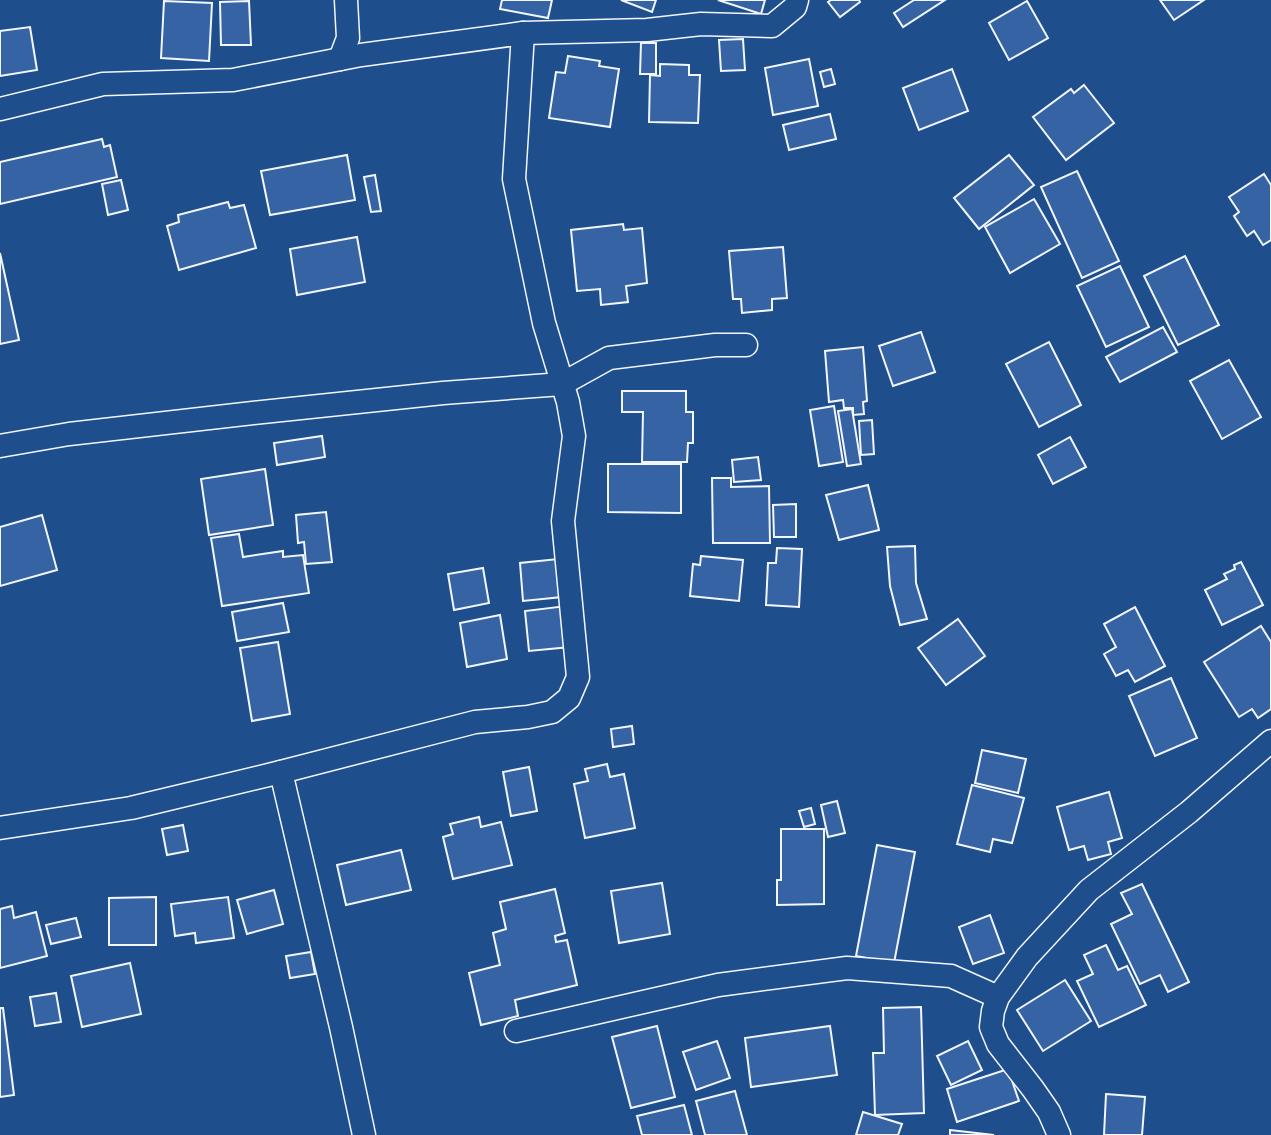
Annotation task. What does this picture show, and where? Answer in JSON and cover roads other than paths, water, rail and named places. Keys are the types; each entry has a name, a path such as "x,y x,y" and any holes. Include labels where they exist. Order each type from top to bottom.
{"street":[{"path":"340,59 348,38 346,0"},
{"path":"0,109 103,84 233,80 340,59 523,33 647,30 701,24 772,26 795,7 797,0"},
{"path":"0,828 131,808 475,722 552,712 569,698 578,677 563,521 574,436 568,402 544,323 514,179 523,33"},
{"path":"0,446 69,434 238,415 562,384 609,358 715,345 746,345"},
{"path":"1059,1135 1049,1112 998,1044 991,1027 998,997 1027,957 1089,890 1189,812 1271,741"},
{"path":"281,772 364,1135"},
{"path":"516,1031 718,985 847,968 951,976 998,997"}]}
